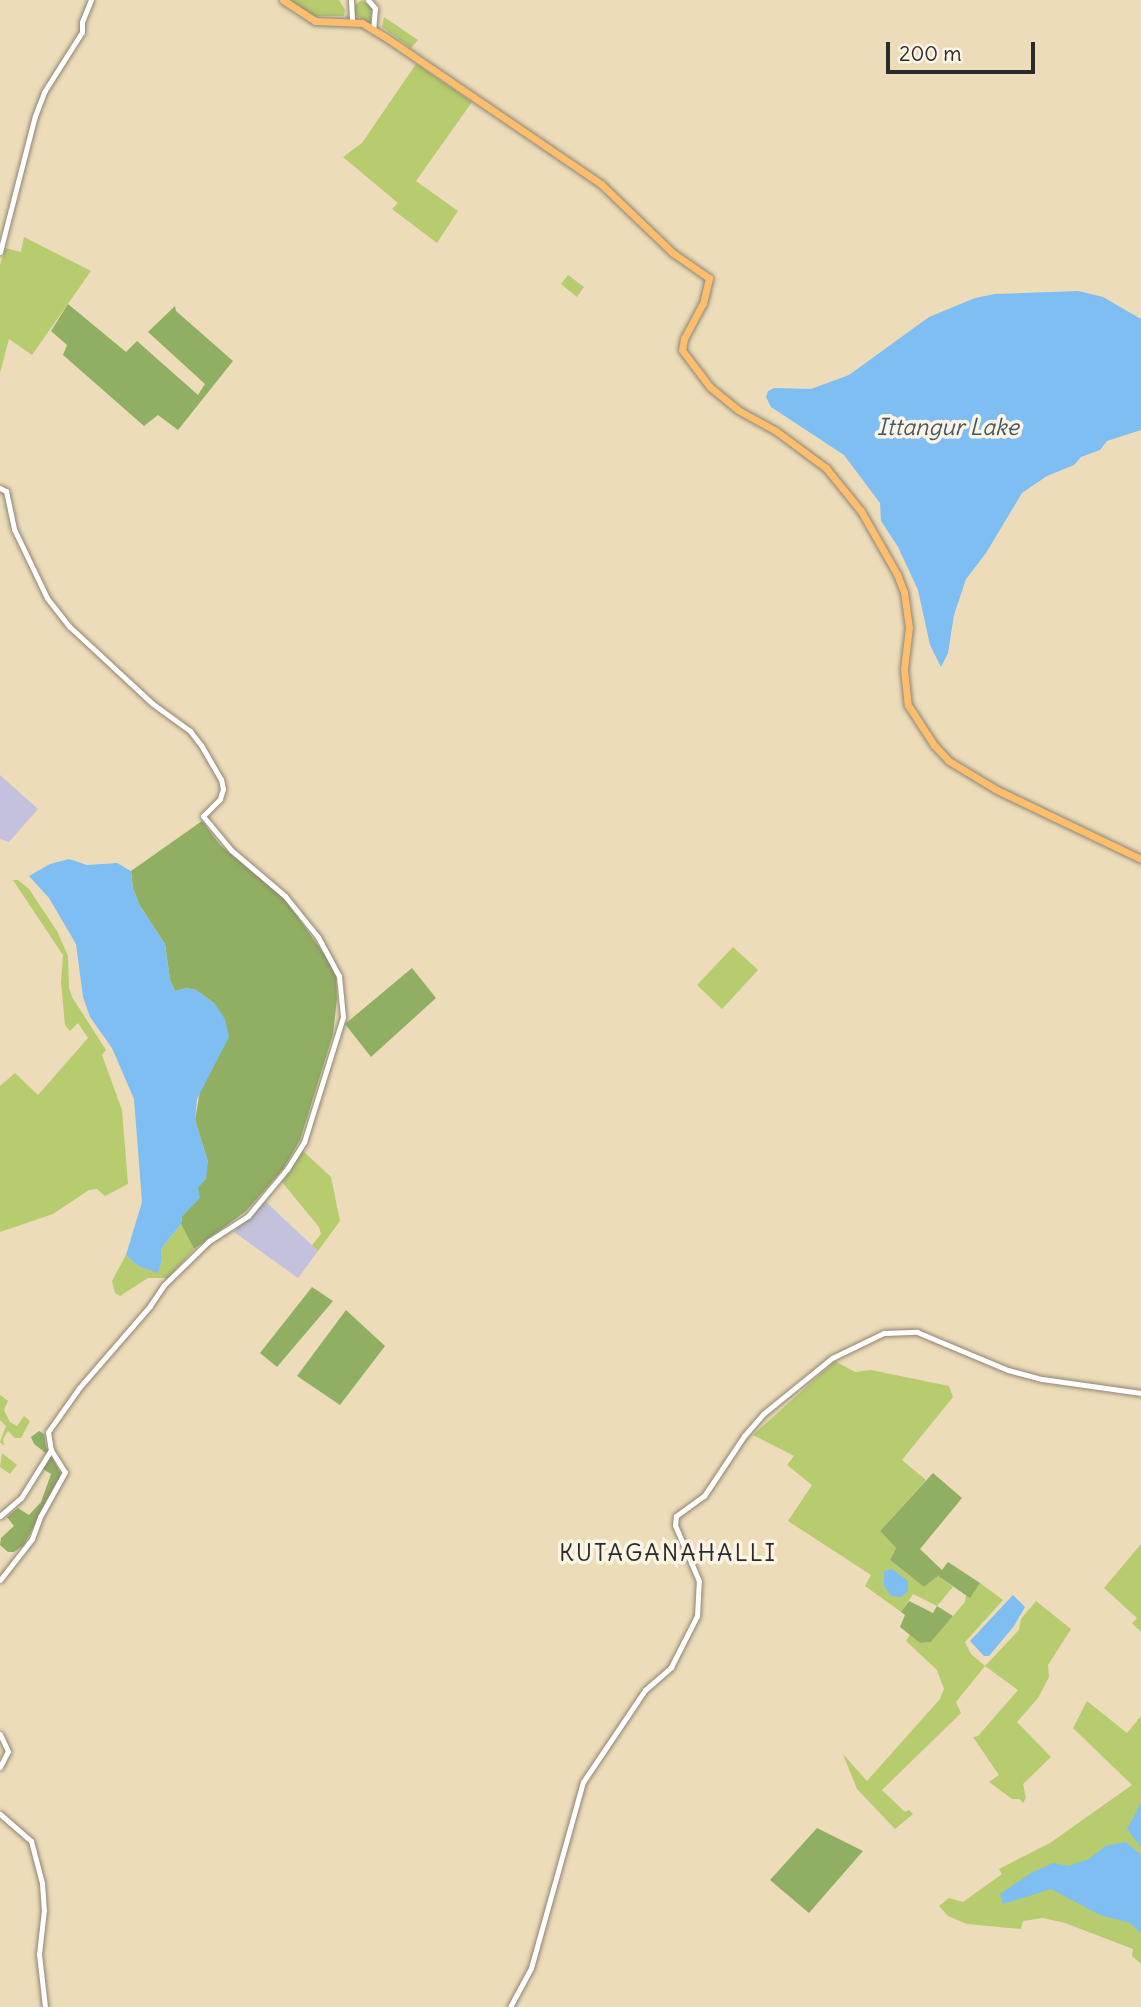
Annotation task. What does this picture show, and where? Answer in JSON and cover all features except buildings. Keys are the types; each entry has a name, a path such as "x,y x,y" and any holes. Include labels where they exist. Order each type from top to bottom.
{"main road":[{"path":"283,0 315,22 352,22 373,29 526,130 600,184 673,253 709,278 703,303 684,338 682,350 710,387 738,410 776,431 826,468 860,511 897,574 904,592 909,627 904,669 908,705 934,745 948,761 997,790 1141,859"}],"street":[{"path":"0,253 35,116 44,92 82,32 82,22 92,0"},
{"path":"351,0 352,22"},
{"path":"368,0 375,8 373,29"},
{"path":"0,488 6,491 14,529 47,598 71,627 153,704 190,731 201,745 221,779 223,789 220,799 203,816 231,850 285,896 318,937 339,976 343,1017 304,1142 287,1169 248,1216 209,1241 164,1284 150,1306 79,1388 48,1433 51,1450 65,1472 40,1517 32,1539 0,1580"},
{"path":"510,2007 531,1968 583,1782 645,1689 671,1667 697,1616 699,1581 675,1525 676,1516 710,1489 735,1448 763,1414 832,1358 884,1333 917,1332 1008,1370 1042,1379 1141,1393"},
{"path":"0,1516 21,1498 51,1450"},
{"path":"0,1734 8,1751 0,1767"},
{"path":"0,1814 31,1841 42,1883 44,1910 38,1954 45,2007"}],"shaded area":[{"path":"0,775 38,809 9,842 0,839"},
{"path":"265,1201 318,1251 298,1278 234,1232"}],"green space":[{"path":"290,0 339,0 345,10 344,16 310,16"},
{"path":"362,0 372,8 370,23 354,15 355,5"},
{"path":"384,17 418,40 411,48 382,27"},
{"path":"416,64 472,102 416,181 458,211 437,243 392,209 398,203 343,157 362,143"},
{"path":"24,237 91,271 32,355 9,339 0,373 0,265 5,248 21,252"},
{"path":"568,275 584,287 577,297 561,284"},
{"path":"68,304 126,352 137,341 198,395 205,384 148,332 175,306 176,311 233,361 178,430 158,415 144,426 63,355 67,345 51,331"},
{"path":"202,821 220,845 284,898 329,961 336,977 337,999 333,1034 300,1140 283,1169 246,1211 194,1249 181,1224 182,1216 199,1198 197,1188 208,1162 195,1120 215,1004 196,990 187,988 175,991 170,980 165,944 140,906 133,889 131,871"},
{"path":"13,880 18,880 29,889 57,931 68,956 69,988 72,997 106,1050 102,1055 122,1110 128,1184 105,1196 97,1189 89,1190 53,1214 0,1232 0,1086 15,1073 38,1095 88,1038 78,1023 70,1031 65,1025 61,982 63,955"},
{"path":"733,947 758,970 722,1009 697,985"},
{"path":"412,968 436,998 371,1057 345,1024"},
{"path":"303,1151 331,1177 340,1221 318,1251 312,1245 321,1234 319,1227 282,1182"},
{"path":"181,1224 194,1249 168,1278 148,1278 120,1296 115,1293 112,1281 126,1255 138,1266 158,1272 162,1259 161,1249"},
{"path":"312,1287 333,1301 277,1367 260,1353"},
{"path":"346,1310 385,1346 340,1405 297,1376"},
{"path":"835,1361 855,1372 871,1370 949,1386 953,1397 902,1460 926,1480 880,1531 896,1548 890,1560 924,1587 938,1576 953,1587 937,1606 913,1594 901,1612 865,1586 871,1575 788,1521 812,1485 787,1465 794,1456 753,1435"},
{"path":"0,1395 8,1401 4,1410 10,1422 17,1426 24,1416 30,1421 21,1438 15,1438 8,1431 3,1439 4,1446 0,1442 6,1426 0,1420"},
{"path":"39,1431 44,1434 46,1447 61,1474 24,1545 14,1552 8,1552 0,1545 1,1538 14,1526 7,1517 18,1508 29,1515 41,1502 51,1474 40,1467 47,1454 34,1444 31,1437"},
{"path":"2,1453 17,1465 10,1474 0,1467"},
{"path":"933,1473 962,1498 920,1549 942,1570 948,1562 980,1583 970,1598 938,1576 924,1587 890,1560 896,1548 880,1531"},
{"path":"1141,1544 1141,1632 1132,1623 1137,1618 1104,1588"},
{"path":"980,1583 1003,1600 965,1642 971,1654 985,1666 956,1702 961,1713 882,1790 905,1812 909,1810 913,1814 895,1829 857,1789 843,1754 867,1781 940,1699 944,1689 937,1670 906,1641 910,1634 920,1643 931,1642 965,1602 966,1595 970,1597"},
{"path":"909,1601 933,1613 937,1606 953,1616 931,1642 920,1643 900,1627 905,1615 901,1612"},
{"path":"1036,1601 1071,1629 1048,1665 1049,1677 1038,1698 1017,1722 1051,1757 1023,1784 1026,1798 1023,1803 1020,1799 1012,1799 989,1782 999,1775 973,1737 978,1736 1018,1690 985,1666 1019,1630 1021,1619"},
{"path":"1087,1701 1127,1733 1141,1716 1141,1964 1132,1956 1133,1949 1065,1923 1043,1918 1023,1921 1021,1929 967,1924 948,1916 939,1906 949,1898 963,1902 1002,1874 999,1869 1050,1843 1132,1785 1073,1728"},
{"path":"817,1828 863,1851 809,1913 770,1880"}],"water":[{"name":"Ittangur Lake","path":"1078,291 1103,297 1141,319 1141,430 1107,441 1100,450 1081,457 1074,465 1047,476 1022,493 986,553 966,579 954,615 948,653 941,667 930,645 918,590 898,547 881,521 880,503 844,455 771,407 766,397 768,391 774,388 811,389 849,375 929,317 975,298 995,294"},
{"path":"69,859 87,865 117,863 131,871 133,889 140,906 165,944 170,980 175,991 187,988 196,990 215,1004 225,1019 229,1037 197,1099 195,1120 208,1162 206,1179 198,1188 200,1198 182,1216 181,1224 161,1249 162,1259 158,1273 138,1266 126,1255 142,1202 134,1099 112,1048 90,1017 83,997 76,944 49,898 29,876 50,864"},
{"path":"892,1569 908,1581 908,1591 901,1597 891,1596 884,1586 884,1571"},
{"path":"1013,1595 1025,1607 1014,1626 989,1656 984,1656 970,1641"},
{"path":"1141,1803 1141,1847 1127,1829"},
{"path":"1126,1842 1141,1855 1141,1933 1130,1923 1100,1915 1051,1889 1003,1904 1000,1894 1031,1873 1053,1863 1068,1866 1087,1860 1106,1846"}],"district":[{"name":"KUTAGANAHALLI","path":"668,1553"}]}
